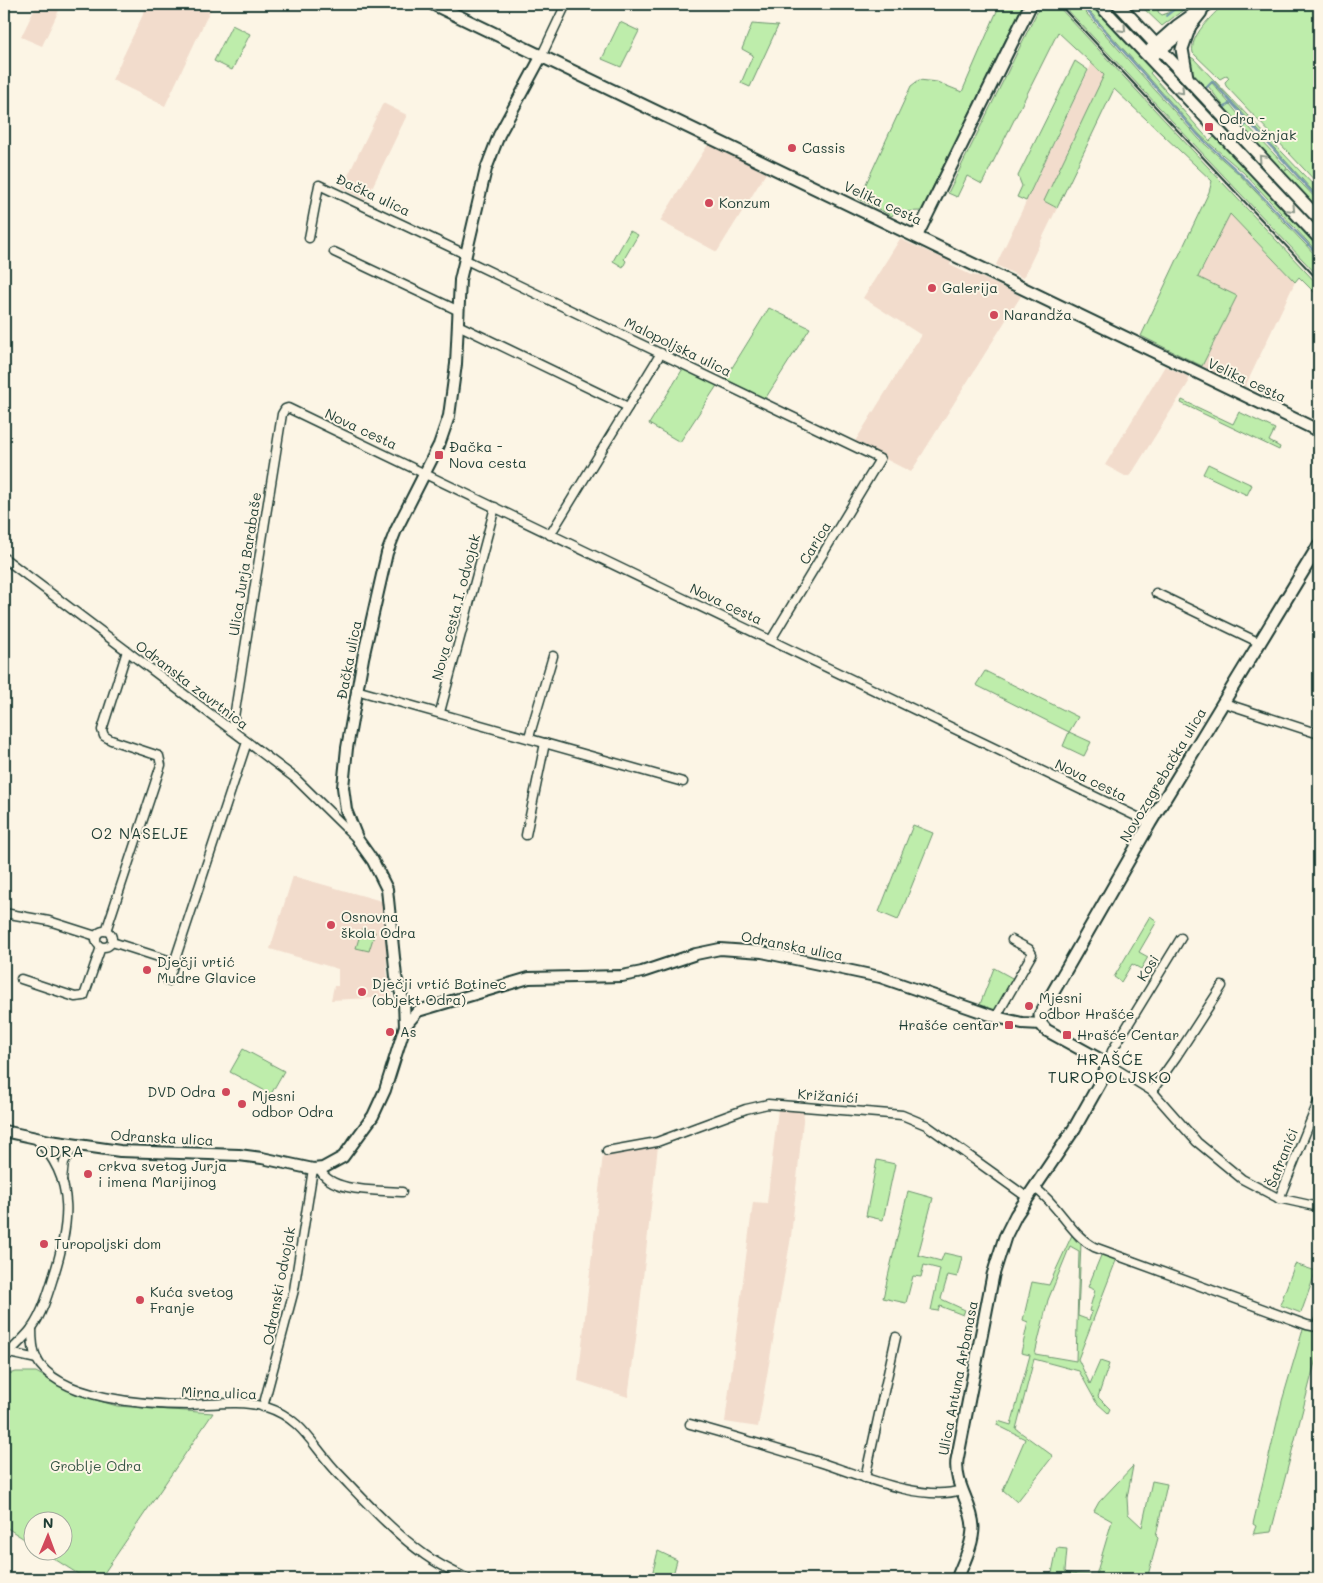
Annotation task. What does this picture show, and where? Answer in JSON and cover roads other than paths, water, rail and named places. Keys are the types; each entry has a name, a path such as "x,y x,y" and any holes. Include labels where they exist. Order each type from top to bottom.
{"main road":[{"name":"Velika cesta","path":"432,4 917,235 1319,431"},
{"path":"917,235 1031,4"},
{"path":"1099,4 1319,238"},
{"path":"1118,4 1319,219"},
{"path":"1158,47 1184,20 1205,6"},
{"path":"1188,78 1182,49 1190,26 1205,6"},
{"path":"1147,55 1190,26"},
{"name":"Novozagrebačka ulica","path":"1041,1024 1040,1015 1043,1009 1150,823 1319,545"},
{"path":"1041,1024 1046,1030 1108,1064"},
{"name":"Ulica Antuna Arbanasa","path":"957,1579 971,1540 973,1527 956,1476 957,1460 993,1274 1005,1237 1028,1198 1074,1129 1101,1081 1108,1064"}],"street":[{"path":"541,57 566,4"},
{"name":"Đačka ulica","path":"405,1026 404,1004 396,977 387,889 377,868 358,840 350,822 345,803 344,766 356,690 387,553 396,530 443,436 451,404 456,364 457,310 464,256 492,152 541,57"},
{"name":"Đačka ulica","path":"310,238 319,185 464,256"},
{"path":"334,252 457,310"},
{"name":"Malopoljska ulica","path":"464,256 880,459"},
{"path":"458,326 628,407"},
{"path":"550,535 661,353"},
{"name":"Ulica Jurja Barabaše","path":"232,730 282,414 285,409 291,409"},
{"name":"Nova cesta","path":"291,409 1150,823"},
{"name":"Carica","path":"771,640 880,459"},
{"name":"Nova cesta I. odvojak","path":"440,712 495,507"},
{"name":"Odranska zavrtnica","path":"4,558 295,778 358,840"},
{"path":"1156,593 1260,643"},
{"path":"106,931 161,766 159,756 111,740 104,736 102,730 127,651"},
{"path":"529,737 553,656"},
{"path":"356,690 529,737 683,782"},
{"path":"1224,703 1319,734"},
{"path":"168,981 248,742"},
{"path":"526,835 545,743"},
{"path":"331,812 338,812 345,803"},
{"path":"4,913 50,921 96,936"},
{"path":"96,936 106,931"},
{"path":"106,931 112,936 112,942"},
{"path":"96,936 97,944 101,946 106,947 112,942"},
{"name":"Kosi","path":"1108,1064 1112,1051 1181,938"},
{"path":"996,1017 1032,954 1029,949 1012,940"},
{"path":"112,942 174,962"},
{"path":"21,979 75,997 84,996 101,946"},
{"name":"Odranska ulica","path":"4,1131 75,1145 135,1153 254,1156 316,1169 333,1164 343,1157 373,1116 385,1090 405,1026 422,1009 529,978 622,976 642,972 696,954 732,949 762,952 880,978 996,1017 1022,1023 1041,1024"},
{"path":"1152,1090 1222,986"},
{"path":"404,1004 422,1009"},
{"path":"1108,1064 1152,1090 1207,1152 1246,1181 1279,1199 1319,1207"},
{"name":"Šafranići","path":"1279,1199 1319,1100"},
{"name":"Križanići","path":"608,1151 657,1142 768,1104 895,1114 917,1120 1028,1198"},
{"path":"6,1356 32,1328 38,1317 50,1288 65,1238 67,1208 62,1184 48,1151 36,1138"},
{"path":"62,1184 64,1162 75,1145"},
{"name":"Odranska ulica","path":"316,1169 327,1179 343,1186 402,1192"},
{"name":"Odranski odvojak","path":"263,1407 294,1290 316,1169"},
{"path":"1035,1188 1054,1204 1077,1236 1094,1247 1318,1324"},
{"path":"6,1356 37,1359 32,1341 32,1328"},
{"path":"865,1478 896,1337"},
{"name":"Mirna ulica","path":"37,1359 42,1367 68,1385 114,1400 173,1404 232,1403 263,1407 282,1413 299,1425 338,1473 413,1545 436,1562 468,1579"},
{"path":"690,1424 743,1438 865,1478 908,1489 951,1493 961,1490"}],"waterway":[{"path":"1081,4 1200,137 1242,175 1319,256"},
{"path":"1166,16 1181,4"},
{"path":"1212,81 1319,200"},
{"path":"1207,87 1212,82"},
{"path":"1225,107 1230,103"},
{"path":"1242,128 1248,123"},
{"path":"1313,249 1319,244"}],"railway":[{"path":"1059,4 1319,281"}],"place":[{"name":"Odra - nadvožnjak","path":"1209,127"},
{"name":"Cassis","path":"792,148"},
{"name":"Konzum","path":"709,203"},
{"name":"Galerija","path":"932,288"},
{"name":"Narandža","path":"994,315"},
{"name":"Đačka - Nova cesta","path":"439,455"},
{"name":"Osnovna škola Odra","path":"331,925"},
{"name":"Dječji vrtić Mudre Glavice","path":"147,970"},
{"name":"Dječji vrtić Botinec (objekt Odra)","path":"362,992"},
{"name":"Mjesni odbor Hrašće","path":"1029,1006"},
{"name":"Hrašće centar","path":"1009,1025"},
{"name":"As","path":"390,1032"},
{"name":"Hrašće Centar","path":"1067,1035"},
{"name":"DVD Odra","path":"226,1092"},
{"name":"Mjesni odbor Odra","path":"242,1104"},
{"name":"crkva svetog Jurja i imena Marijinog","path":"88,1174"},
{"name":"Turopoljski dom","path":"44,1244"},
{"name":"Kuća svetog Franje","path":"140,1300"}],"district":[{"name":"O2 NASELJE","path":"140,834"},
{"name":"HRAŠĆE TUROPOLJSKO","path":"1110,1068"},
{"name":"ODRA","path":"60,1151"}],"park label":[{"name":"Groblje Odra","path":"96,1466"}]}
